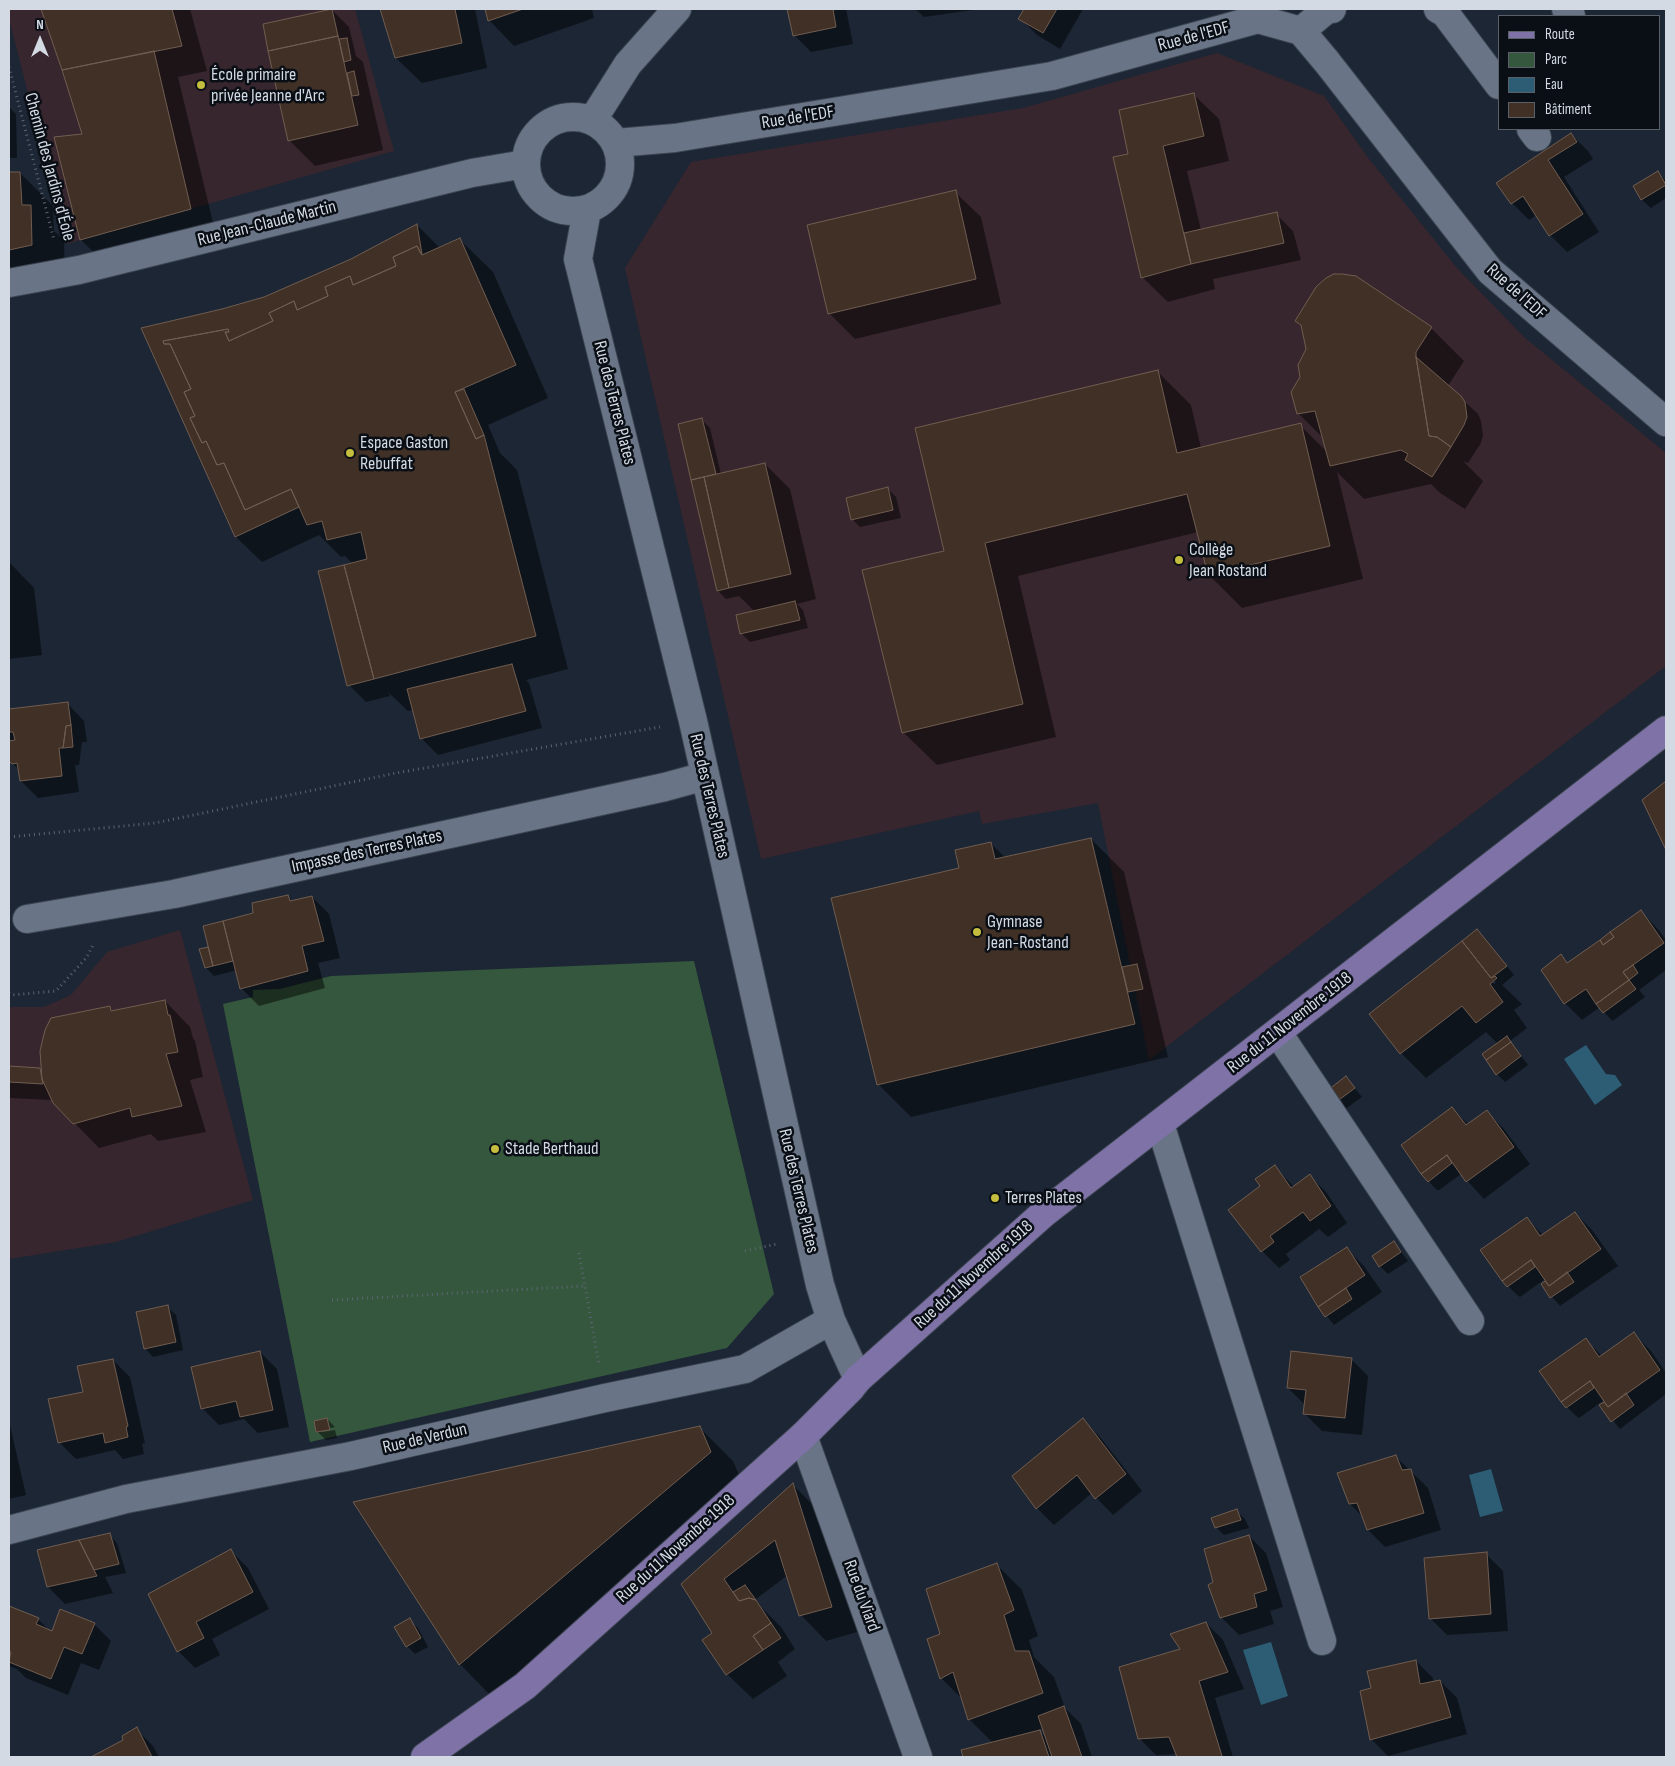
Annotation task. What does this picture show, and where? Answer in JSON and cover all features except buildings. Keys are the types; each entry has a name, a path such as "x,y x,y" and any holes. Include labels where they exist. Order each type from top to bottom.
{"main road":[{"name":"Rue du 11 Novembre 1918","path":"424,1757 525,1686 803,1436 858,1379 1043,1214 1666,730"}],"street":[{"path":"592,120 628,64 677,9"},
{"path":"1301,31 1326,10 1332,9"},
{"path":"1444,10 1498,84"},
{"name":"Rue de l'EDF","path":"616,143 675,138 1052,76 1258,19 1301,31 1490,271 1666,422"},
{"path":"577,117 592,120 606,130 616,143 620,158 620,175 613,190 602,202 587,210 572,212 558,210 544,203 534,192 527,178 525,164 528,148 536,134 547,124 562,118 577,117"},
{"name":"Rue Jean-Claude Martin","path":"9,283 63,273 472,173 525,164"},
{"name":"Rue des Terres Plates","path":"587,210 578,259 705,776 808,1238 831,1320 858,1379"},
{"name":"Impasse des Terres Plates","path":"27,919 174,894 666,787 705,776"},
{"path":"1278,1033 1470,1321"},
{"path":"1160,1124 1322,1640"},
{"name":"Rue de Verdun","path":"9,1530 126,1499 351,1456 605,1398 745,1369 831,1320"},
{"name":"Rue du Viard","path":"803,1436 918,1757"}],"path":[{"name":"Chemin des Jardins d'Éole","path":"9,67 63,273"},
{"path":"9,837 155,822 396,772 692,721"},
{"path":"9,993 12,995 56,991 86,957 97,938"},
{"path":"578,1253 605,1398"},
{"path":"332,1300 584,1286"}],"shaded area":[{"name":"École primaire privée Jeanne d'Arc","path":"9,9 355,9 394,151 67,244 9,19"},
{"name":"Collège Jean Rostand","path":"1217,53 1324,96 1369,159 1457,268 1524,337 1666,453 1666,666 1149,1060 1098,803 982,824 979,811 761,859 625,268 691,162 1023,108"},
{"path":"180,930 253,1200 116,1242 9,1259 9,1007 44,1007 71,995 107,952"}],"green space":[{"name":"Stade Berthaud","path":"694,961 774,1294 727,1348 310,1442 223,1004 253,997 253,990 280,989 331,976"}],"water":[{"path":"1586,1045 1606,1074 1615,1075 1622,1085 1595,1105 1564,1059"},
{"path":"1491,1469 1503,1511 1480,1517 1469,1475"},
{"path":"1271,1642 1288,1696 1261,1705 1243,1650"}],"place":[{"name":"École primaire privée Jeanne d'Arc","path":"201,85"},
{"name":"Espace Gaston Rebuffat","path":"350,453"},
{"name":"Collège Jean Rostand","path":"1179,560"},
{"name":"Gymnase Jean-Rostand","path":"977,932"},
{"name":"Stade Berthaud","path":"495,1149"},
{"name":"Terres Plates","path":"995,1198"}]}
